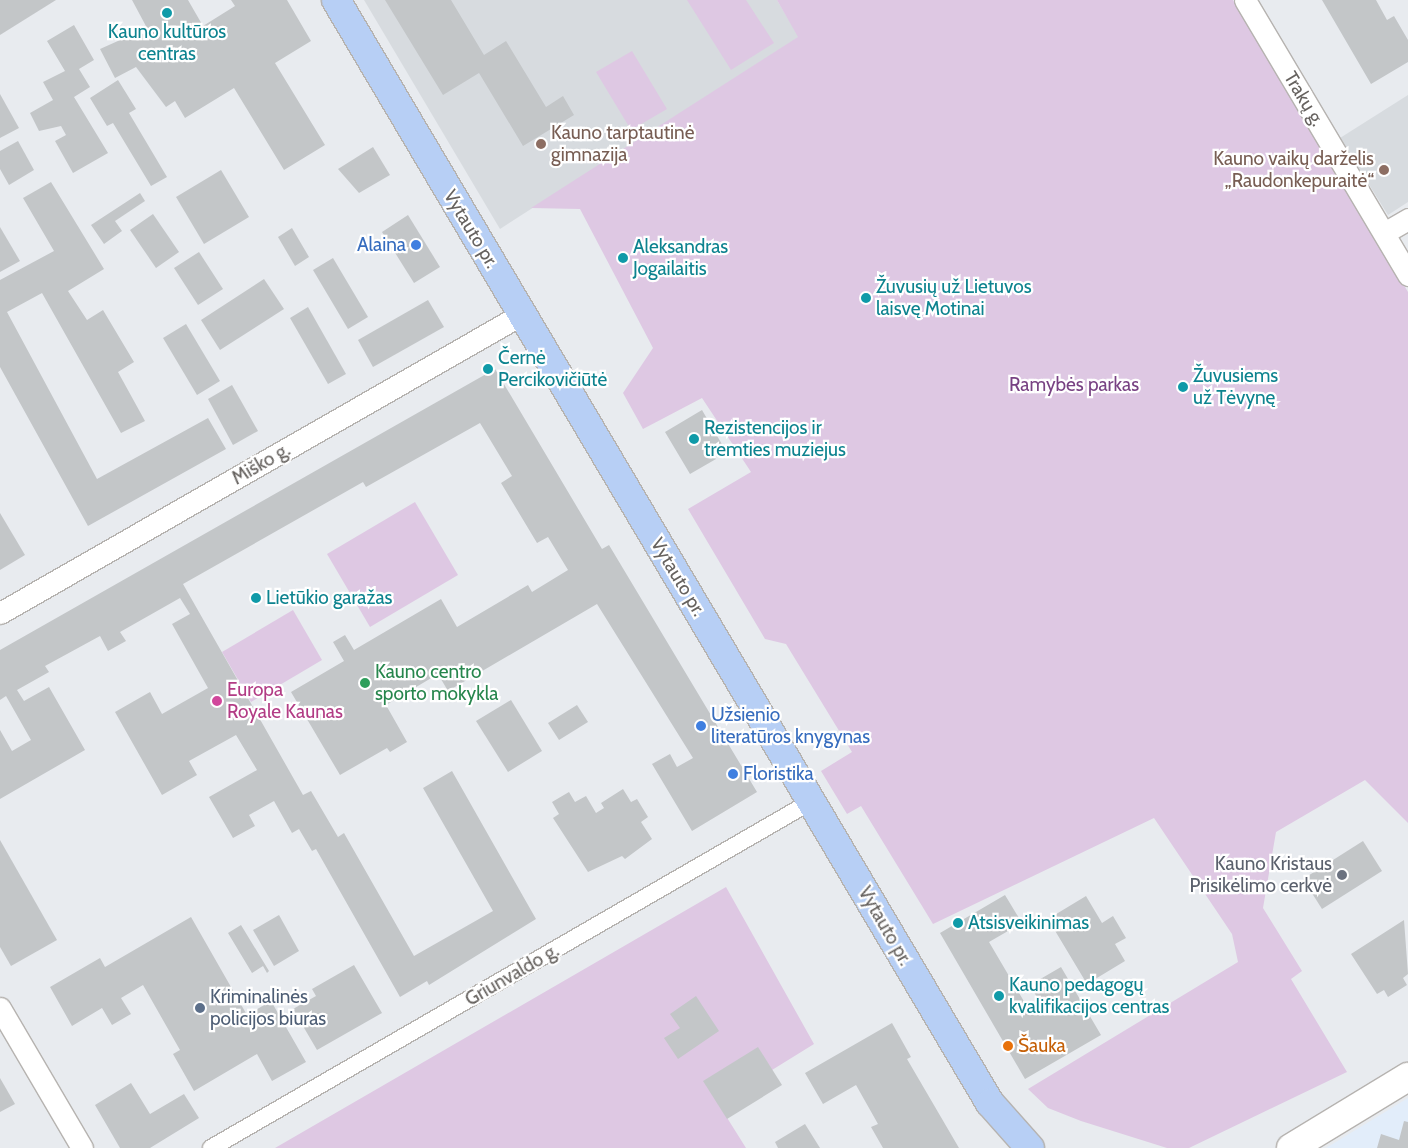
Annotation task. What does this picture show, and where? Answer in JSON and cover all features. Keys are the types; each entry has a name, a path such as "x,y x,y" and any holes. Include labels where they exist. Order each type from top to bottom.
{"main road":[{"name":"Vytauto pr.","path":"336,0 990,1103 1030,1148"}],"street":[{"name":"Trakų g.","path":"1245,0 1408,274"},
{"path":"1384,233 1408,219"},
{"name":"Miško g.","path":"0,613 522,314"},
{"name":"Griunvaldo g.","path":"211,1148 812,801"},
{"path":"0,1008 82,1148"},
{"path":"1297,1146 1408,1076"}],"shaded area":[{"name":"Kauno tarptautinė gimnazija","path":"364,0 777,0 799,37 500,229"},
{"name":"Kauno vaikų darželis „Raudonkepuraitė“","path":"1408,95 1408,202 1388,215 1340,138"},
{"path":"1408,1098 1408,1148 1326,1148"}],"green space":[{"path":"687,0 746,0 774,43 731,70"},
{"name":"Ramybės parkas","path":"777,0 1233,0 1408,292 1408,823 1365,780 1276,832 1263,908 1302,971 1291,979 1347,1072 1189,1148 1167,1148 1081,1121 1048,1108 1028,1089 1238,962 1232,934 1154,818 933,924 861,806 847,814 821,771 852,752 786,644 765,639 688,509 751,472 702,398 643,429 623,393 653,348 580,209 531,208 798,37"},
{"path":"632,51 667,109 631,130 596,72"},
{"path":"415,502 458,575 370,627 327,554"},
{"path":"293,610 322,660 251,702 222,652"},
{"path":"726,887 814,1044 772,1070 758,1048 704,1081 746,1148 275,1148"}],"building":[{"path":"0,0 56,0 0,35"},
{"path":"132,0 188,0 203,26 235,6 231,0 287,0 311,41 275,63 325,145 284,170 234,88 185,118 175,101 166,107 136,67 115,78 100,49 147,28"},
{"path":"385,0 451,0 484,55 506,41 546,107 563,96 574,115 523,146 479,73 443,95"},
{"path":"1322,0 1376,0 1387,20 1394,16 1408,40 1408,62 1371,84"},
{"path":"74,25 94,60 79,69 90,87 74,97 108,153 73,173 55,141 66,135 61,126 39,131 30,113 53,100 43,82 65,71 47,41"},
{"path":"118,80 136,109 129,113 167,177 151,186 113,123 107,126 90,98"},
{"path":"0,94 19,128 0,138"},
{"path":"18,141 34,170 9,185 0,169 0,151"},
{"path":"373,147 390,175 359,193 338,169"},
{"path":"221,170 249,217 204,244 176,197"},
{"path":"51,182 104,269 68,291 87,320 103,310 134,362 118,372 145,421 121,433 42,293 7,312 97,479 208,418 226,449 88,526 0,367 0,280 54,251 23,198"},
{"path":"140,193 145,201 115,221 122,231 104,244 91,225"},
{"path":"153,214 179,252 156,268 130,230"},
{"path":"408,215 440,267 414,283 382,232"},
{"path":"0,227 20,261 0,272"},
{"path":"292,228 309,257 295,266 278,237"},
{"path":"199,252 223,289 198,305 174,268"},
{"path":"333,258 368,317 348,329 313,270"},
{"path":"264,279 284,309 220,350 201,320"},
{"path":"428,300 444,327 373,367 358,340"},
{"path":"308,307 346,374 328,384 290,318"},
{"path":"186,324 220,381 197,395 163,338"},
{"path":"495,369 602,549 609,545 757,792 692,831 652,764 670,754 677,767 693,758 597,604 448,691 438,674 386,705 407,742 390,752 387,748 340,775 291,692 344,661 333,642 345,635 354,650 441,599 457,627 528,585 532,592 568,570 548,537 537,543 501,483 512,476 480,423 366,487 363,482 183,584 303,795 311,791 338,837 344,833 414,956 493,911 423,788 452,771 536,919 429,985 427,981 400,997 316,849 312,851 299,829 292,833 274,801 249,815 255,826 233,838 209,797 257,770 236,735 189,761 197,775 162,795 115,712 150,692 162,714 208,688 172,624 190,614 180,598 120,632 126,641 108,651 100,636 45,666 49,672 17,690 24,701 49,687 85,750 0,799 0,730 12,751 31,740 6,696 0,700 0,650"},
{"path":"232,385 258,431 233,445 208,399"},
{"name":"Rezistencijos ir tremties muziejus","path":"702,410 723,446 712,452 716,459 690,474 665,432"},
{"path":"0,513 25,555 0,570"},
{"path":"511,700 542,751 508,772 476,721"},
{"path":"577,705 588,722 559,740 548,723"},
{"path":"623,789 631,802 637,799 648,817 641,822 652,839 625,859 622,856 588,872 553,818 559,814 552,802 569,792 575,802 586,796 596,813 604,808 601,803"},
{"path":"0,840 57,940 11,966 0,947"},
{"name":"Kauno Kristaus Prisikėlimo cerkvė","path":"1363,841 1382,871 1322,909 1303,879"},
{"name":"Kauno pedagogų kvalifikacijos centras","path":"1005,895 1022,923 989,942 1032,1015 1043,1008 1030,985 1061,967 1101,1035 1025,1079 940,933"},
{"path":"1086,896 1102,923 1113,916 1126,938 1115,944 1125,961 1087,984 1048,919"},
{"path":"279,915 299,951 274,966 253,930"},
{"name":"Kriminalinės policijos biuras","path":"191,917 247,1015 271,1001 306,1062 272,1081 257,1054 194,1091 173,1054 180,1050 143,985 121,998 131,1014 112,1025 102,1008 72,1026 50,987 100,958 105,967"},
{"path":"1404,920 1408,974 1403,978 1407,985 1388,997 1384,990 1377,994 1351,954"},
{"path":"241,925 269,971 267,973 263,966 252,973 228,933"},
{"path":"354,965 382,1013 317,1050 293,1009 316,996 312,989"},
{"path":"696,996 719,1031 678,1059 664,1038 680,1028 670,1014"},
{"path":"892,1023 911,1057 907,1059 959,1148 883,1148 871,1127 878,1124 856,1085 823,1104 805,1073"},
{"path":"758,1047 782,1085 727,1119 703,1081"},
{"path":"0,1078 15,1104 0,1112"},
{"path":"131,1083 150,1114 184,1094 199,1118 150,1148 120,1148 95,1105"},
{"path":"1404,1121 1408,1122 1408,1148 1377,1148 1381,1134 1399,1140"},
{"path":"805,1124 820,1148 778,1148 775,1142"}],"place":[{"name":"Kauno kultūros centras","path":"167,13"},
{"name":"Kauno tarptautinė gimnazija","path":"541,144"},
{"name":"Kauno vaikų darželis „Raudonkepuraitė“","path":"1384,170"},
{"name":"Alaina","path":"416,245"},
{"name":"Aleksandras Jogailaitis","path":"623,258"},
{"name":"Žuvusių už Lietuvos laisvę Motinai","path":"866,298"},
{"name":"Černė Percikovičiūtė","path":"488,369"},
{"name":"Žuvusiems už Tėvynę","path":"1183,387"},
{"name":"Rezistencijos ir tremties muziejus","path":"694,439"},
{"name":"Lietūkio garažas","path":"256,598"},
{"name":"Kauno centro sporto mokykla","path":"365,683"},
{"name":"Europa Royale Kaunas","path":"217,701"},
{"name":"Užsienio literatūros knygynas","path":"701,726"},
{"name":"Floristika","path":"733,774"},
{"name":"Kauno Kristaus Prisikėlimo cerkvė","path":"1342,875"},
{"name":"Atsisveikinimas","path":"958,923"},
{"name":"Kauno pedagogų kvalifikacijos centras","path":"999,996"},
{"name":"Kriminalinės policijos biuras","path":"200,1008"},
{"name":"Šauka","path":"1008,1046"}]}
